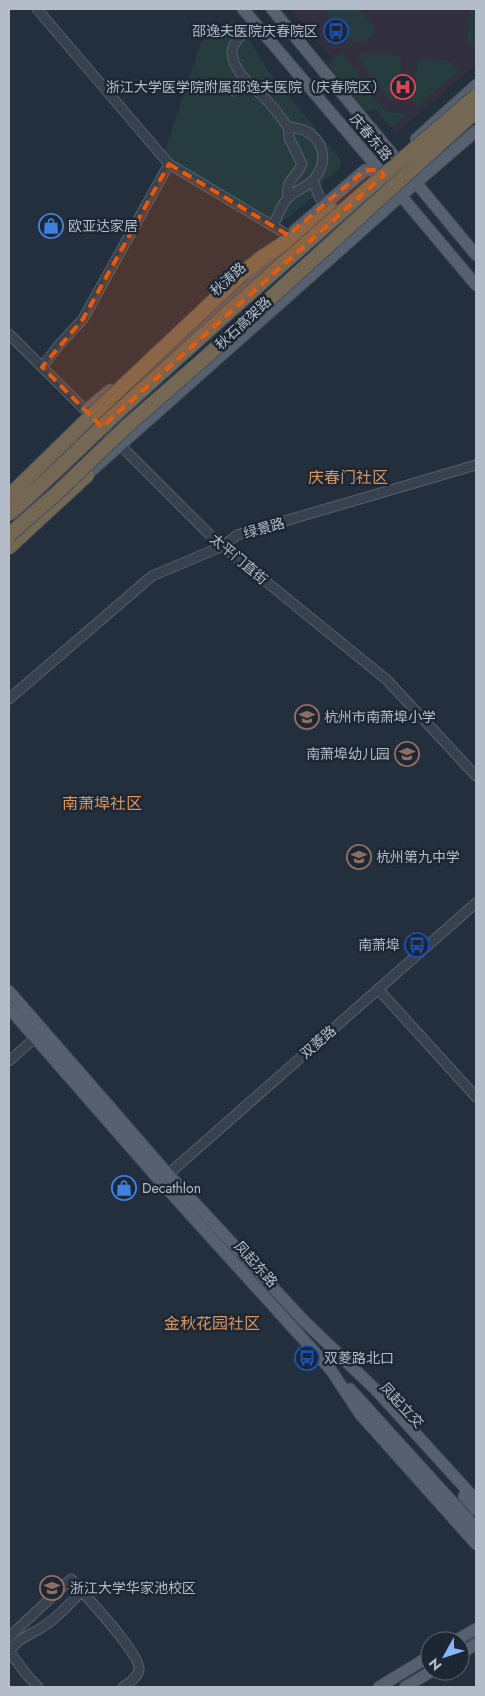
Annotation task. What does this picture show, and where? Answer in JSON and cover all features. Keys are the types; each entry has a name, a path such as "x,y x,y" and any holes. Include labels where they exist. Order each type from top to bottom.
{"highway":[{"name":"秋石高架路","path":"9,514 125,406 419,144 476,96"},
{"name":"秋石高架路","path":"11,541 58,492 128,425 206,357 476,111"},
{"path":"9,497 94,413 243,273 261,258 333,211"},
{"path":"11,541 87,475"}],"main road":[{"name":"庆春东路","path":"243,9 476,285"},
{"name":"庆春东路","path":"272,9 476,255"},
{"name":"秋涛路","path":"9,504 96,420 257,273 333,211 476,85"},
{"path":"87,475 401,195 476,131"},
{"path":"86,410 365,170 380,170"},
{"name":"凤起东路","path":"9,992 164,1177 331,1370 360,1414 476,1544"},
{"name":"凤起东路","path":"9,1008 164,1177 304,1321 376,1390 476,1500"},
{"name":"凤起立交","path":"304,1321 476,1528"},
{"name":"凤起立交","path":"331,1370 372,1403 438,1466 476,1510"},
{"path":"379,1687 420,1662"},
{"path":"405,1687 420,1678"}],"street":[{"path":"37,9 169,164 288,235"},
{"path":"248,29 239,37 232,51 235,63 246,80 272,106 288,127 289,138 302,164 286,188 288,198"},
{"path":"234,91 246,80"},
{"path":"273,226 288,198 313,181 323,163 320,145 313,134 288,127"},
{"path":"42,367 83,319 169,164"},
{"path":"313,181 321,200"},
{"name":"太平门直街","path":"9,334 223,546 387,680 476,776"},
{"name":"绿景路","path":"9,699 152,576 223,546 237,535 476,465"},
{"name":"双菱路","path":"164,1177 476,903"},
{"path":"378,989 476,1098"},
{"path":"9,1061 35,1038"},
{"path":"9,1636 71,1579 125,1641 137,1660 139,1669 137,1675 123,1687"},
{"path":"38,1687 9,1651 14,1644 27,1635 47,1625 82,1592"}],"highlighted area":[{"path":"169,164 288,235 365,170 380,170 384,175 102,427 42,367 83,319"}],"shaded area":[{"name":"浙江大学医学院附属邵逸夫医院（庆春院区）","path":"290,9 476,9 476,65 396,133"}],"green space":[{"path":"323,9 359,9 373,25 374,32 368,41 356,42 346,38"},
{"path":"470,9 476,9 476,43 473,46 467,40"},
{"path":"233,20 252,44 266,68 342,161 339,169 322,183 315,196 271,231 163,156 201,42"},
{"path":"342,52 385,111 408,114 396,125 385,121 376,110 365,111 328,65"},
{"path":"361,53 397,55 402,59 398,100 389,100 358,58"},
{"path":"418,59 451,61 459,71 418,106 412,99"}],"place":[{"name":"邵逸夫医院庆春院区","path":"336,31"},
{"name":"浙江大学医学院附属邵逸夫医院（庆春院区）","path":"403,87"},
{"name":"欧亚达家居","path":"51,226"},
{"name":"杭州市南萧埠小学","path":"307,717"},
{"name":"南萧埠幼儿园","path":"407,754"},
{"name":"杭州第九中学","path":"359,857"},
{"name":"南萧埠","path":"417,945"},
{"name":"Decathlon","path":"124,1188"},
{"name":"双菱路北口","path":"307,1358"},
{"name":"浙江大学华家池校区","path":"52,1588"}],"district":[{"name":"庆春门社区","path":"348,477"},
{"name":"南萧埠社区","path":"102,803"},
{"name":"金秋花园社区","path":"212,1323"}]}
